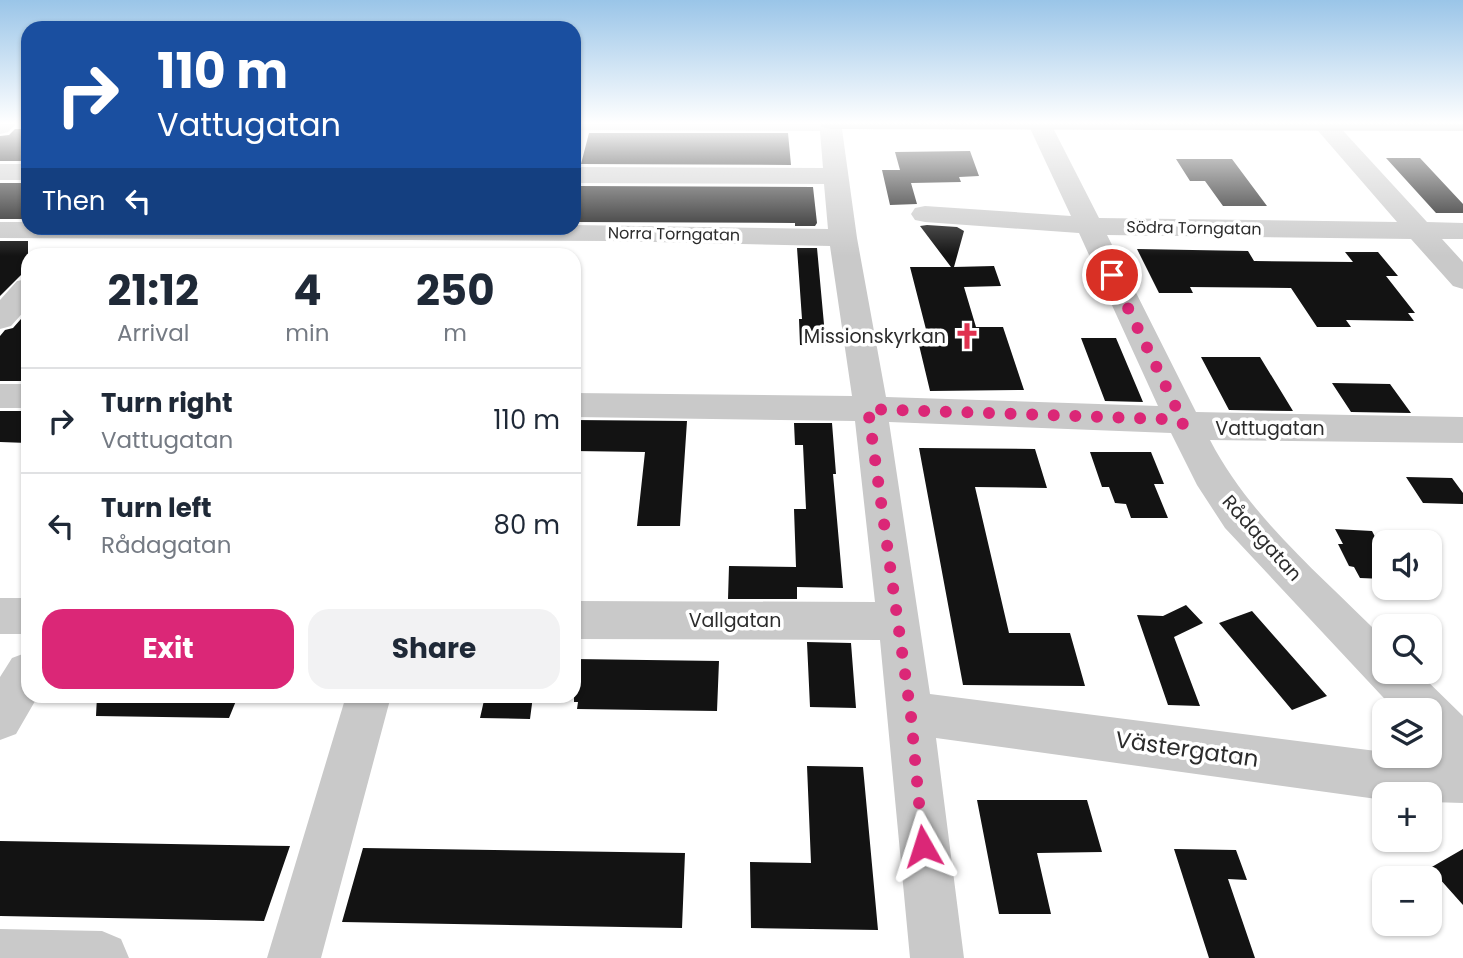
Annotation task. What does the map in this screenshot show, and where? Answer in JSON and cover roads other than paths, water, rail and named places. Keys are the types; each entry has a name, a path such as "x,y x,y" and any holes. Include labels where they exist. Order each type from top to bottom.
{"street":[{"path":"836,167 843,238 862,347 868,409 911,716 937,958"},
{"name":"Rådagatan","path":"1060,167 1210,475 1238,517 1372,656"},
{"path":"1362,167 1463,280"},
{"path":"0,172 21,172"},
{"path":"581,175 837,176"},
{"name":"Södra Torngatan","path":"925,214 1088,226 1463,231"},
{"name":"Norra Torngatan","path":"0,230 21,230"},
{"name":"Norra Torngatan","path":"581,232 843,238"},
{"path":"0,396 21,397"},
{"name":"Vattugatan","path":"581,405 868,409 1163,419 1206,428 1463,430"},
{"path":"0,616 21,616"},
{"name":"Vallgatan","path":"581,620 897,621"},
{"path":"0,718 21,684"},
{"path":"1400,684 1413,698"},
{"path":"294,958 367,703"},
{"name":"Västergatan","path":"911,716 945,716 1385,776 1463,779"},
{"path":"1442,728 1463,750"},
{"path":"0,956 102,958"}],"place":[{"name":"Missionskyrkan","path":"967,336"}]}
